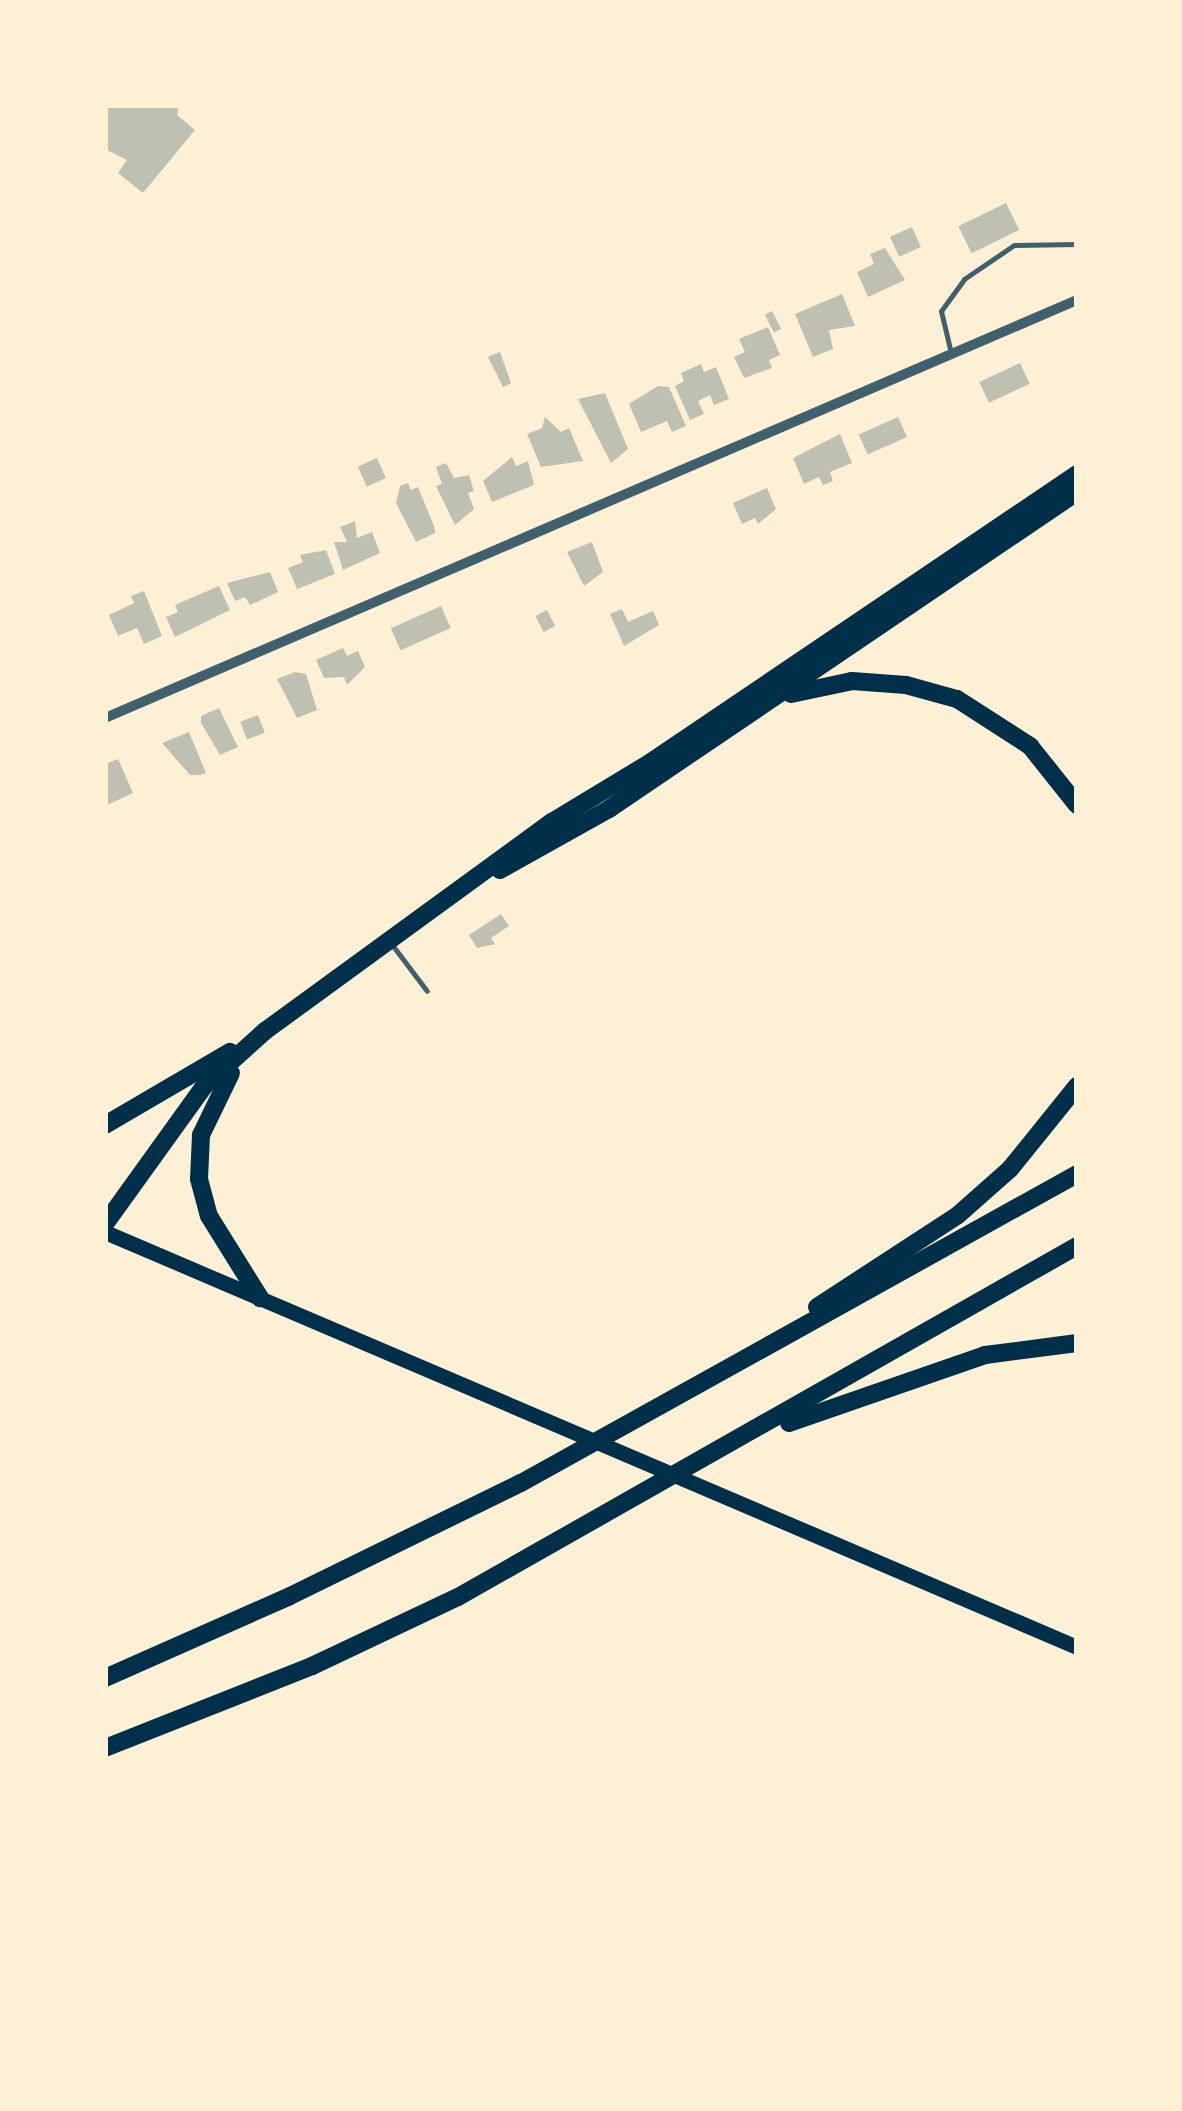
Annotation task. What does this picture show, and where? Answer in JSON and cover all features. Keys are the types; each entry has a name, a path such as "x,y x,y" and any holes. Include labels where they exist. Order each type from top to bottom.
{"highway":[{"path":"105,1224 205,1085 266,1032 449,896 1077,474"},
{"path":"449,896 564,836 768,703 1077,492"},
{"path":"768,703 852,681 906,684 957,699 1030,746 1077,805"},
{"path":"105,1125 266,1032"},
{"path":"260,1298 208,1216 199,1179 201,1135 215,1096 266,1032"},
{"path":"769,1346 958,1214 1010,1169 1077,1086"},
{"path":"105,1678 290,1596 521,1482 1077,1174"},
{"path":"105,1748 312,1666 458,1597 733,1445 1077,1246"},
{"path":"733,1445 904,1378 985,1355 1077,1343"}],"main road":[{"path":"105,1232 1077,1647"}],"street":[{"path":"105,718 1077,300"}],"lane":[{"path":"952,354 941,312 964,279 1014,245 1077,244"},
{"path":"388,940 428,992"}],"building":[{"path":"105,105 179,105 177,115 195,130 143,193 118,173 127,160 105,149"},
{"path":"1006,203 1019,230 972,253 958,226"},
{"path":"912,227 921,247 899,257 890,237"},
{"path":"885,248 905,280 868,297 857,272 874,264 870,254"},
{"path":"842,294 855,326 829,330 833,349 813,357 795,314"},
{"path":"772,311 781,329 774,332 765,315"},
{"path":"768,327 780,355 769,360 772,368 744,378 734,357 745,352 739,339"},
{"path":"500,352 511,383 503,387 488,357"},
{"path":"1020,363 1030,384 989,403 979,382"},
{"path":"701,364 704,372 716,367 729,399 714,405 710,395 698,401 704,414 690,420 675,386 684,381 681,373"},
{"path":"658,386 669,387 686,426 672,432 667,421 641,432 629,404"},
{"path":"605,393 628,449 611,463 578,399"},
{"path":"545,417 561,432 569,428 583,461 541,467 527,434 542,428"},
{"path":"898,417 907,437 868,455 859,434"},
{"path":"840,434 852,463 830,472 833,481 823,485 819,477 804,484 793,458"},
{"path":"512,457 516,466 528,461 534,485 492,502 483,481"},
{"path":"377,458 386,478 367,487 358,467"},
{"path":"446,463 454,478 469,475 474,491 468,493 474,509 455,525 436,486 442,484 436,467"},
{"path":"408,483 411,490 418,487 435,533 416,542 396,503 400,486"},
{"path":"767,488 776,509 758,524 755,518 742,524 733,503"},
{"path":"355,521 357,538 372,532 380,553 343,570 334,542 347,542 340,527"},
{"path":"592,542 603,572 584,586 567,552"},
{"path":"326,550 335,574 297,589 288,568 303,562 300,555"},
{"path":"270,572 278,592 250,605 245,597 235,601 227,583"},
{"path":"219,586 230,610 175,637 166,617 178,612 175,605"},
{"path":"144,591 162,636 144,644 137,628 118,636 109,615 134,603 131,596"},
{"path":"441,606 451,628 401,650 391,628"},
{"path":"622,609 628,622 653,611 659,625 624,646 610,614"},
{"path":"547,610 555,626 544,632 535,616"},
{"path":"343,648 347,656 358,651 365,667 347,685 344,677 324,678 316,660"},
{"path":"295,672 306,674 317,710 297,718 277,679"},
{"path":"219,708 238,747 220,755 201,723 201,716"},
{"path":"258,715 265,733 247,740 240,722"},
{"path":"189,732 206,773 201,775 190,775 162,743"},
{"path":"118,759 133,793 105,806 105,764"},
{"path":"501,914 509,926 491,938 495,944 477,948 469,935"}]}
